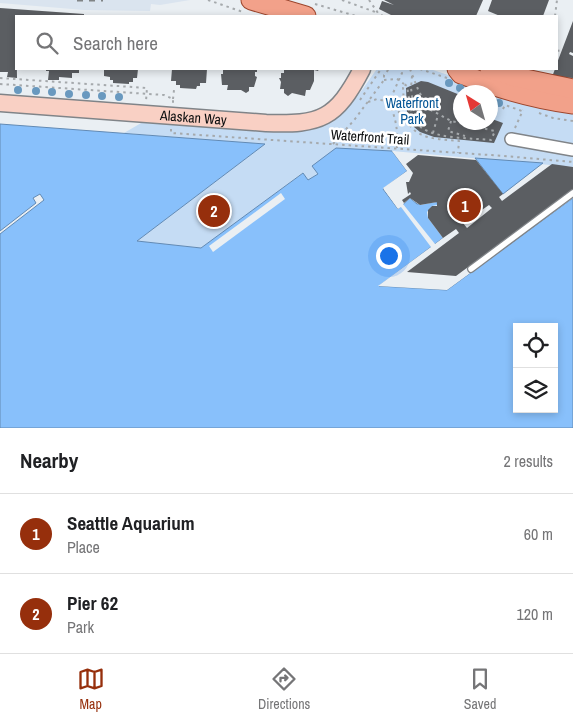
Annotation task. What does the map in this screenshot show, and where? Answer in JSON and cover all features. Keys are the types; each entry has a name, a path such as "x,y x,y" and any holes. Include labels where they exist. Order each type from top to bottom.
{"main road":[{"path":"250,7 308,10"},
{"name":"Alaskan Way","path":"0,103 266,123 303,123 322,117 334,110 348,93 361,70"},
{"path":"458,70 461,74 502,89 542,99 569,112"},
{"path":"493,70 516,77 573,89"}],"street":[{"path":"511,139 573,150"}],"lane":[{"path":"471,269 573,193"}],"path":[{"path":"208,0 250,7"},
{"path":"342,0 382,15"},
{"path":"369,0 378,13"},
{"path":"555,15 557,0"},
{"path":"308,10 348,15"},
{"path":"558,51 562,50"},
{"path":"384,80 384,74 388,70"},
{"path":"397,149 398,131 396,118 389,102 402,70"},
{"path":"410,70 414,112 412,116"},
{"path":"333,145 355,119 378,86 384,80 397,79 407,86 412,116 420,127 433,133 491,140 495,131 451,121 431,110 419,92 417,82 412,76"},
{"path":"0,78 147,88 146,104"},
{"path":"0,84 164,95 173,100"},
{"path":"404,84 407,119"},
{"path":"173,107 174,90"},
{"path":"366,102 377,99 389,102 407,119 411,127 424,136 459,142 458,153"},
{"path":"503,109 504,105 522,111 520,116"},
{"path":"569,112 573,121"},
{"path":"433,133 438,114"},
{"path":"451,121 448,131 472,138"},
{"name":"Waterfront Trail","path":"171,128 171,133 573,162"}],"shaded area":[{"path":"0,0 190,0 160,5 151,4 150,11 84,10 0,3"}],"green space":[{"name":"Waterfront Park","path":"376,70 433,70 478,85 453,85 453,130 498,130 498,91 557,111 573,114 573,167 392,151 336,149 313,166 318,174 308,181 302,173 201,248 137,241 265,144 124,133 148,119 304,129 320,127 329,123 346,110"}],"water":[{"path":"0,124 265,144 137,241 201,248 303,173 308,180 318,174 312,166 336,148 392,151 407,171 383,189 398,209 410,198 417,204 437,202 443,238 379,286 447,290 573,198 573,428 0,428 0,234 44,200 40,194 33,198 36,203 0,231"},
{"path":"475,158 543,163 503,194"}],"pier":[{"path":"392,151 395,151 409,172 386,189 399,206 401,203 392,190 406,180 408,186 437,199 439,207 430,217 446,238 385,284 446,288 573,195 573,198 447,290 378,286 431,247 401,207 398,209 383,188 407,171","holes":["410,198 420,205 437,202 437,205 432,206 427,212 428,218 443,238 435,244 403,204"]},
{"path":"281,193 285,199 213,252 209,246"}],"building":[{"path":"384,0 483,0 476,15 391,15 379,9 382,1 394,5"},
{"path":"492,0 549,0 543,15 498,15 488,11"},
{"path":"0,8 84,14 15,15 15,70 17,70 17,78 7,77 8,72 0,72"},
{"path":"573,21 573,53 570,52 569,54 573,56 573,78 552,77 555,70 558,70 558,60"},
{"path":"79,70 79,73 72,73 72,78 59,77 59,80 48,80 49,71 46,71"},
{"path":"104,70 138,70 137,78 133,78 133,82 129,82 129,84 113,83 110,77 104,76"},
{"path":"172,70 207,70 206,83 200,83 200,86 197,86 196,89 180,88 180,85 176,85 176,81 171,81"},
{"path":"223,70 257,70 255,72 257,77 254,87 249,87 249,91 246,93 241,90 227,90 228,85 222,85 221,74 223,74"},
{"path":"284,70 314,70 314,81 310,90 306,90 305,96 292,93 288,96 284,93 284,89 280,89 281,82 279,78 281,78 281,73 284,73"},
{"path":"421,81 453,92 453,130 498,130 498,121 503,123 494,143 434,137 420,132 414,127 407,112 406,88"},
{"path":"418,155 476,160 503,194 499,197 502,201 552,164 573,167 573,189 456,276 407,272 459,233 456,229 443,238 428,218 428,210 432,206 437,206 437,202 420,205 410,198 404,203 402,200 411,194 410,192 408,194 406,182 409,182 413,173 406,164","holes":["489,205 492,208 467,228 463,223"]}],"railway":[{"path":"77,0 103,0"}],"place":[{"name":"Seattle Aquarium","path":"465,206"},
{"name":"Pier 62","path":"214,211"}]}
